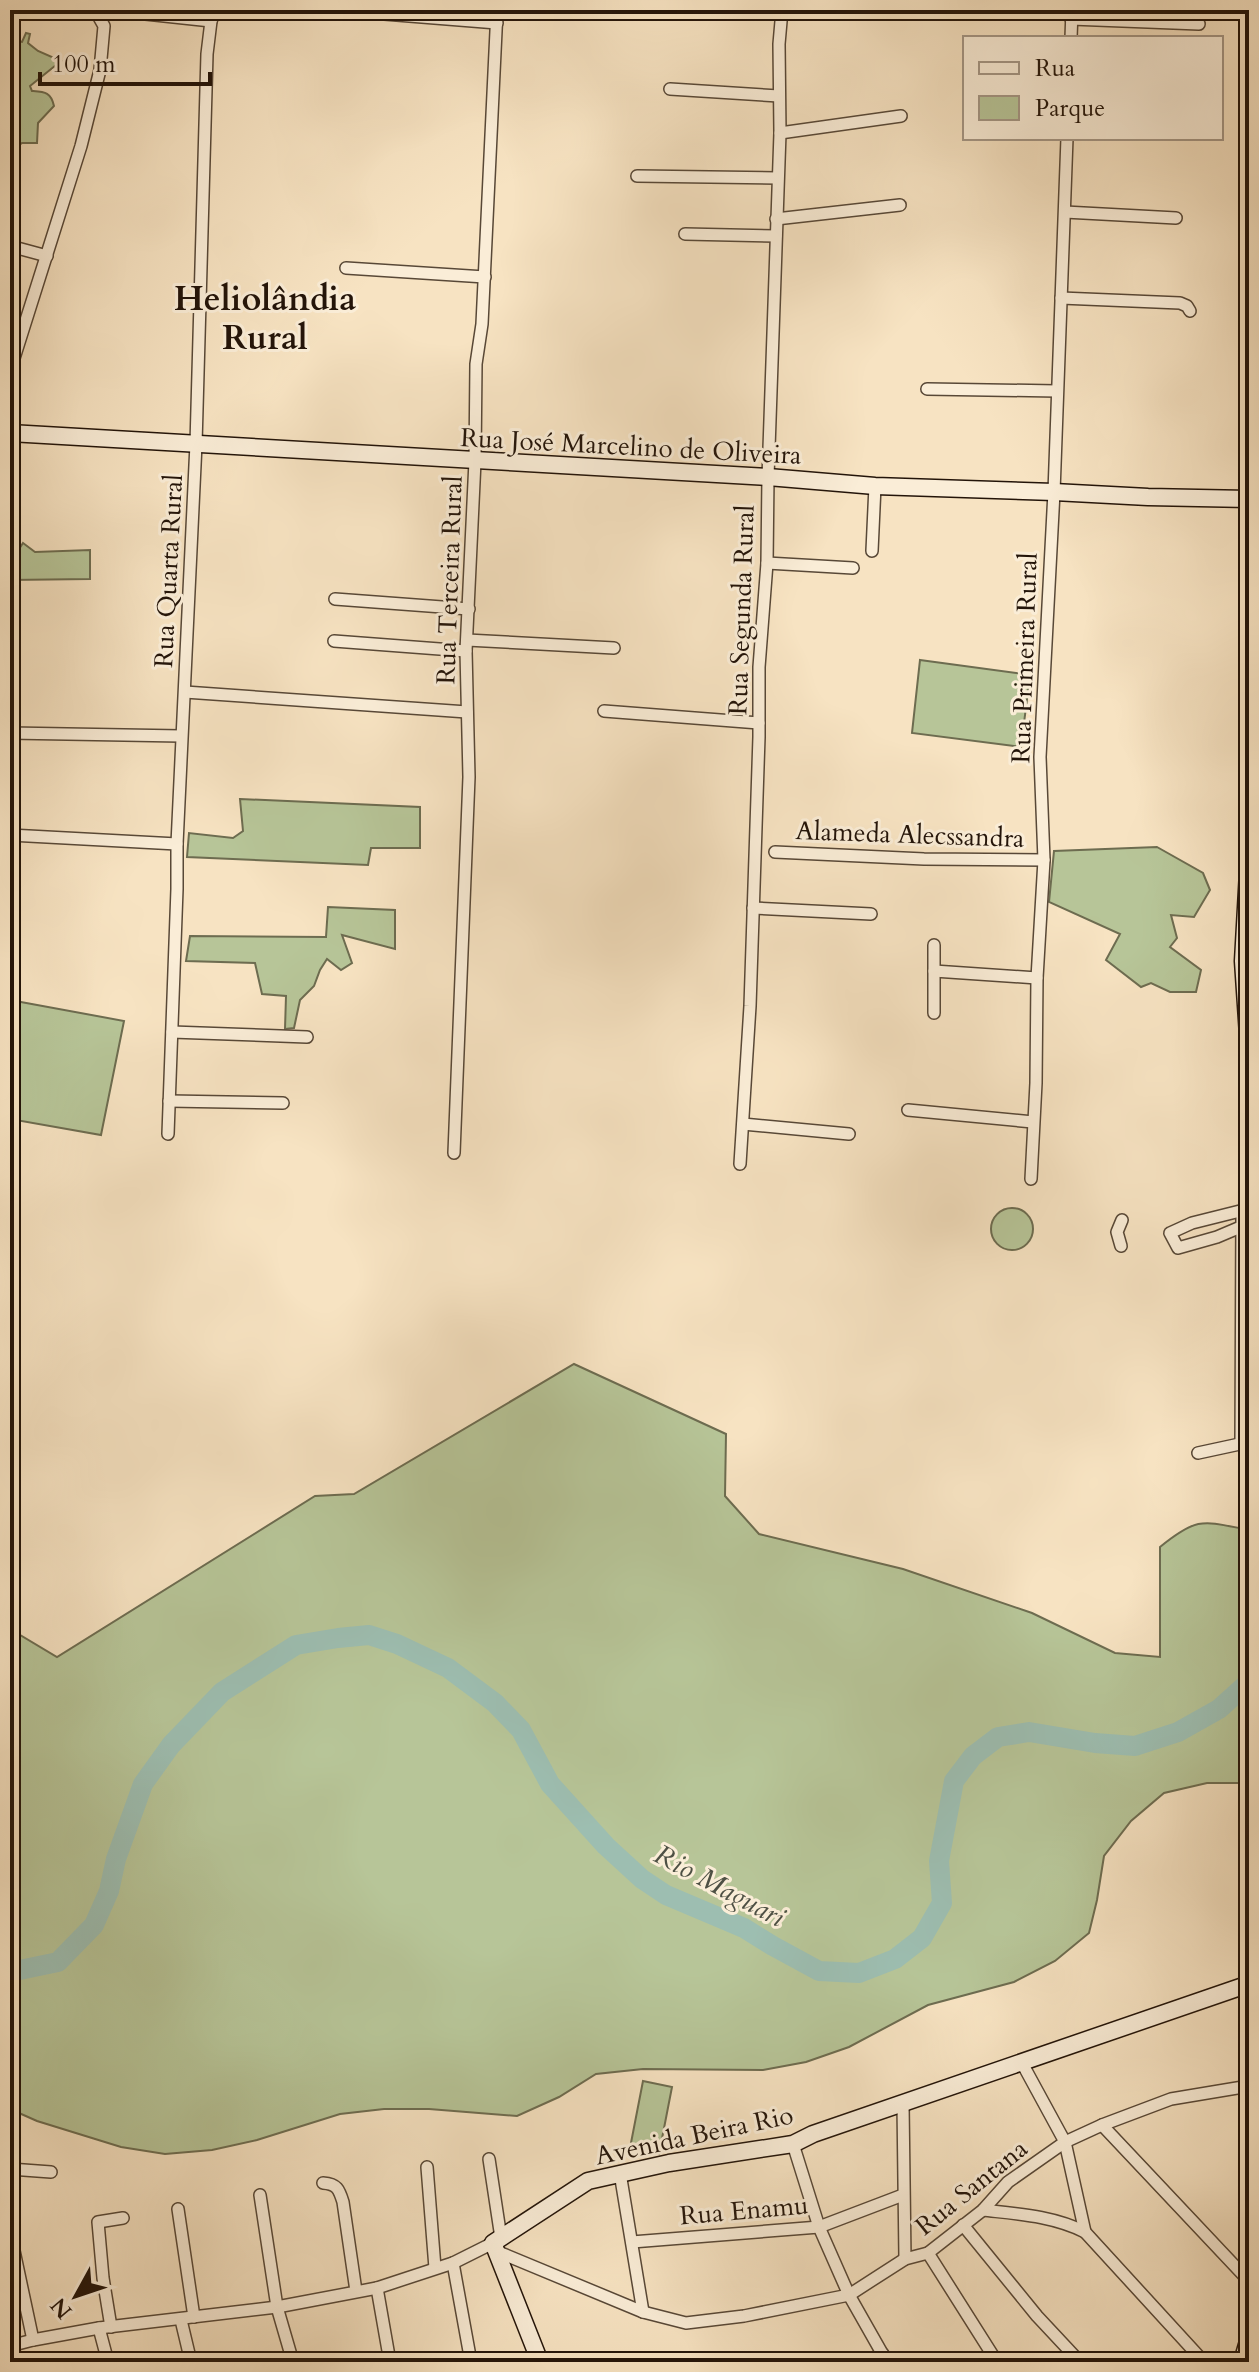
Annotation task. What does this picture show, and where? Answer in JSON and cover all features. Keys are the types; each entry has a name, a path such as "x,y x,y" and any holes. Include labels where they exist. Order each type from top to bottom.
{"street":[{"path":"10,371 81,146 100,70 104,26 95,10"},
{"path":"108,10 213,15"},
{"path":"334,10 497,23"},
{"name":"Rua Terceira Rural","path":"454,1153 452,1096 464,1043 466,646 475,461 476,364 485,277 497,10"},
{"name":"Rua Segunda Rural","path":"740,1164 762,784 759,667 767,563 782,10"},
{"name":"Rua Quarta Rural","path":"168,1134 179,893 177,844 181,736 196,444 207,54 213,15"},
{"path":"1071,36 1072,15 1199,24"},
{"path":"670,89 779,96"},
{"path":"780,133 901,116"},
{"name":"Rua Primeira Rural","path":"1031,1179 1044,860 1040,757 1054,492 1067,140"},
{"path":"637,176 777,178"},
{"path":"776,219 900,205"},
{"path":"1065,212 1176,218"},
{"path":"685,234 776,236"},
{"path":"10,246 47,256"},
{"path":"346,268 485,277"},
{"path":"1061,298 1180,303 1190,311"},
{"path":"927,389 1057,391"},
{"name":"Rua José Marcelino de Oliveira","path":"10,433 869,483 1249,499"},
{"path":"869,483 872,551"},
{"path":"767,563 853,568"},
{"path":"335,599 469,609"},
{"path":"334,641 614,648"},
{"path":"185,692 467,712"},
{"path":"604,711 759,723"},
{"path":"10,733 181,736"},
{"path":"10,835 177,844"},
{"name":"Alameda Alecssandra","path":"775,852 924,859 1044,860"},
{"path":"1249,854 1243,961 1249,1050"},
{"path":"753,908 871,914"},
{"path":"934,945 934,1013"},
{"path":"934,971 1037,978"},
{"path":"172,1032 307,1037"},
{"path":"169,1101 283,1103"},
{"path":"908,1110 1033,1122"},
{"path":"740,1126 849,1134"},
{"path":"1198,1453 1245,1443 1243,1226 1246,1210 1192,1223 1170,1233 1178,1248 1243,1226"},
{"path":"1121,1246 1117,1232 1122,1220"},
{"name":"Avenida Beira Rio","path":"10,2346 105,2328 277,2307 377,2288 453,2263 497,2244 588,2181 793,2144 813,2134 1249,1984"},
{"path":"1022,2063 1065,2142 1085,2232"},
{"name":"Rua Santana","path":"497,2244 643,2312 686,2323 744,2316 849,2295 905,2259 928,2253 983,2210 1008,2182 1065,2142 1171,2099 1249,2086"},
{"path":"903,2104 905,2259"},
{"path":"1102,2125 1249,2281"},
{"path":"793,2144 819,2227 849,2295 885,2358 864,2362"},
{"path":"489,2159 497,2244 540,2362"},
{"path":"427,2167 435,2268"},
{"path":"10,2169 51,2172"},
{"path":"620,2173 643,2312"},
{"path":"323,2183 333,2183 343,2202 356,2291"},
{"path":"260,2195 277,2307 293,2362"},
{"name":"Rua Enamu","path":"632,2242 819,2227 903,2195"},
{"path":"178,2209 194,2317"},
{"path":"983,2210 1039,2217 1066,2223 1085,2232 1204,2362"},
{"path":"108,2362 98,2222 123,2218"},
{"path":"963,2225 1037,2316 1080,2362"},
{"path":"10,2232 33,2340"},
{"path":"928,2253 997,2362"},
{"path":"453,2263 471,2362"},
{"path":"377,2288 390,2362"},
{"path":"181,2320 191,2362"},
{"path":"1242,2362 1249,2338"}],"green space":[{"path":"26,33 30,34 28,43 38,51 61,61 30,86 32,91 49,95 54,106 38,123 37,143 22,143 10,152 10,40 22,42"},
{"path":"23,543 35,552 90,550 90,579 10,580 10,563"},
{"path":"920,660 1030,675 1021,747 912,733"},
{"path":"240,799 420,807 420,848 371,848 368,865 187,857 189,833 233,838 243,831"},
{"path":"1157,847 1203,873 1210,890 1194,917 1171,915 1177,938 1170,947 1201,970 1196,992 1170,992 1151,983 1141,987 1106,960 1120,934 1049,902 1054,851"},
{"path":"328,907 395,910 395,949 342,935 352,963 341,970 327,959 314,986 300,1000 294,1028 285,1029 286,996 262,994 255,963 186,961 190,936 326,937"},
{"path":"10,1000 124,1021 101,1135 10,1119"},
{"path":"1012,1208 1027,1214 1033,1229 1027,1244 1012,1250 997,1244 991,1229 997,1214"},
{"path":"574,1364 726,1434 725,1496 759,1534 903,1569 1032,1613 1115,1653 1160,1657 1160,1547 1183,1530 1202,1524 1221,1524 1249,1530 1249,1783 1207,1783 1164,1793 1131,1821 1104,1856 1089,1933 1055,1961 1014,1982 928,2005 849,2047 806,2062 763,2070 643,2069 596,2074 559,2097 517,2116 384,2109 340,2114 257,2140 212,2150 165,2154 121,2147 37,2121 10,2109 10,1629 57,1657 315,1496 354,1494"},
{"path":"643,2081 672,2087 659,2154 630,2148"}],"waterway":[{"name":"Rio Maguari","path":"10,1972 58,1962 94,1925 109,1891 116,1859 143,1784 171,1745 222,1692 296,1645 369,1635 397,1644 448,1668 495,1703 521,1730 550,1784 606,1846 642,1879 666,1895 744,1928 819,1971 859,1973 895,1959 922,1938 942,1903 939,1861 954,1781 973,1756 998,1737 1029,1732 1135,1746 1178,1732 1219,1709 1249,1682"}],"district":[{"name":"Heliolândia Rural","path":"265,318"}]}
